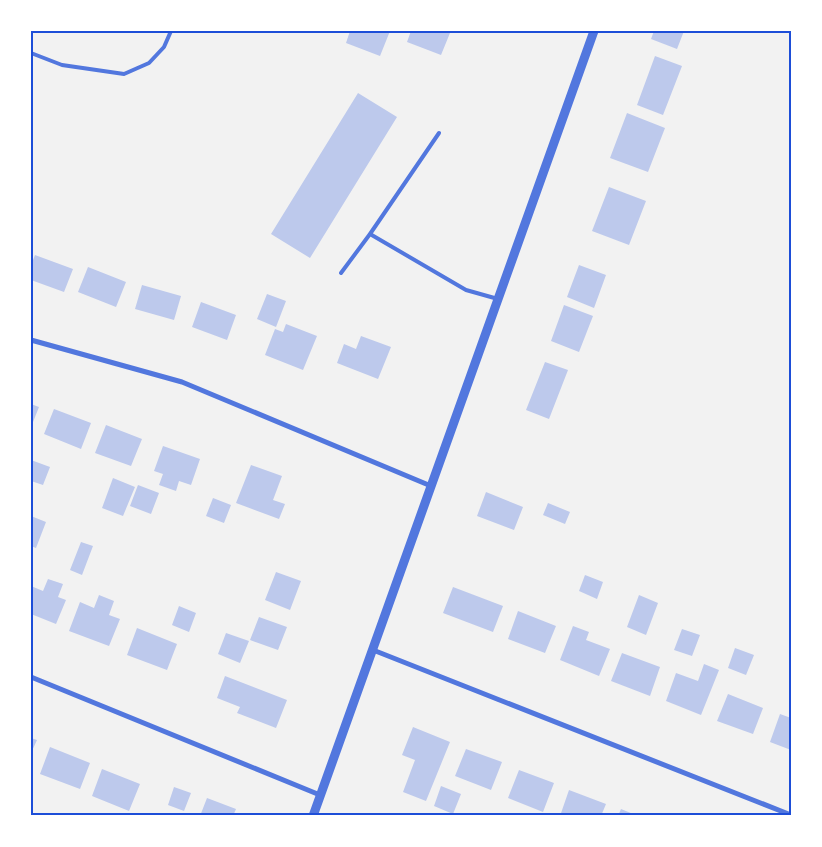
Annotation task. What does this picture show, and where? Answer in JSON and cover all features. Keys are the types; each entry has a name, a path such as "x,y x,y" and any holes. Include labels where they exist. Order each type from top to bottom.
{"street":[{"path":"313,816 594,31"},
{"path":"31,340 182,382 431,486"},
{"path":"373,650 791,815"},
{"path":"31,677 320,795"}],"lane":[{"path":"31,54 62,65 124,74 149,63 164,47 171,31"},
{"path":"341,273 439,133"},
{"path":"370,234 466,290 498,299"}],"building":[{"path":"350,31 390,31 380,56 346,43"},
{"path":"411,31 445,31 450,33 441,55 407,42"},
{"path":"654,31 684,31 677,49 651,39"},
{"path":"655,56 682,66 663,115 637,105"},
{"path":"358,93 397,117 310,258 271,234"},
{"path":"627,113 665,128 648,172 610,158"},
{"path":"609,187 646,201 629,245 592,231"},
{"path":"35,255 73,269 64,292 31,280 31,265"},
{"path":"579,265 606,275 594,308 567,297"},
{"path":"88,267 126,282 116,307 78,292"},
{"path":"142,285 181,296 174,320 135,309"},
{"path":"267,294 286,301 276,327 257,319"},
{"path":"201,302 236,315 227,340 192,327"},
{"path":"564,305 593,316 579,352 551,341"},
{"path":"286,324 317,336 303,370 265,355 275,329 283,332"},
{"path":"361,336 391,347 378,379 337,363 344,344 356,349"},
{"path":"545,362 568,370 549,419 526,410"},
{"path":"31,404 39,407 31,427"},
{"path":"54,409 91,423 81,449 44,434"},
{"path":"106,425 142,439 131,466 95,453"},
{"path":"163,446 200,459 191,485 179,481 176,491 159,485 163,474 154,471"},
{"path":"31,460 50,467 43,485 31,481"},
{"path":"251,465 282,476 273,500 285,504 279,519 236,503"},
{"path":"113,478 135,487 123,516 102,508"},
{"path":"138,485 159,493 151,514 130,506"},
{"path":"486,492 523,507 514,530 477,516"},
{"path":"213,498 231,505 224,523 206,516"},
{"path":"548,503 570,512 565,524 543,515"},
{"path":"31,516 46,522 36,548 31,546"},
{"path":"81,542 93,546 82,575 70,570"},
{"path":"276,572 301,581 290,610 265,600"},
{"path":"585,575 603,582 597,599 579,591"},
{"path":"48,579 63,584 58,597 66,600 56,624 31,614 31,586 43,591"},
{"path":"453,587 503,606 493,632 443,613"},
{"path":"99,595 114,601 109,615 120,619 109,646 69,631 80,602 94,608"},
{"path":"639,595 658,603 646,635 627,627"},
{"path":"179,606 196,613 189,632 172,625"},
{"path":"518,611 556,626 545,653 508,639"},
{"path":"259,617 287,627 278,650 250,640"},
{"path":"573,626 589,632 586,640 610,649 599,676 560,660"},
{"path":"137,628 177,644 167,670 127,655"},
{"path":"682,629 700,635 692,656 674,650"},
{"path":"226,633 249,641 240,663 218,654"},
{"path":"735,648 754,655 746,675 728,668"},
{"path":"622,653 660,667 650,696 611,681"},
{"path":"704,664 719,670 701,715 666,701 676,673 698,681"},
{"path":"225,676 287,700 276,728 237,713 240,707 217,698"},
{"path":"728,694 763,708 753,734 717,721"},
{"path":"780,714 791,718 791,750 770,742"},
{"path":"413,727 450,742 426,801 403,792 415,760 402,755"},
{"path":"31,738 37,740 31,753"},
{"path":"50,747 90,763 80,789 40,774"},
{"path":"466,749 502,762 491,790 455,776"},
{"path":"102,769 140,784 129,811 92,796"},
{"path":"519,770 554,783 543,812 508,798"},
{"path":"441,786 461,794 453,814 434,806"},
{"path":"174,787 191,793 184,811 168,805"},
{"path":"569,790 606,804 601,816 560,816"},
{"path":"207,798 236,809 233,816 200,816"},
{"path":"621,809 638,816 618,816"}]}
